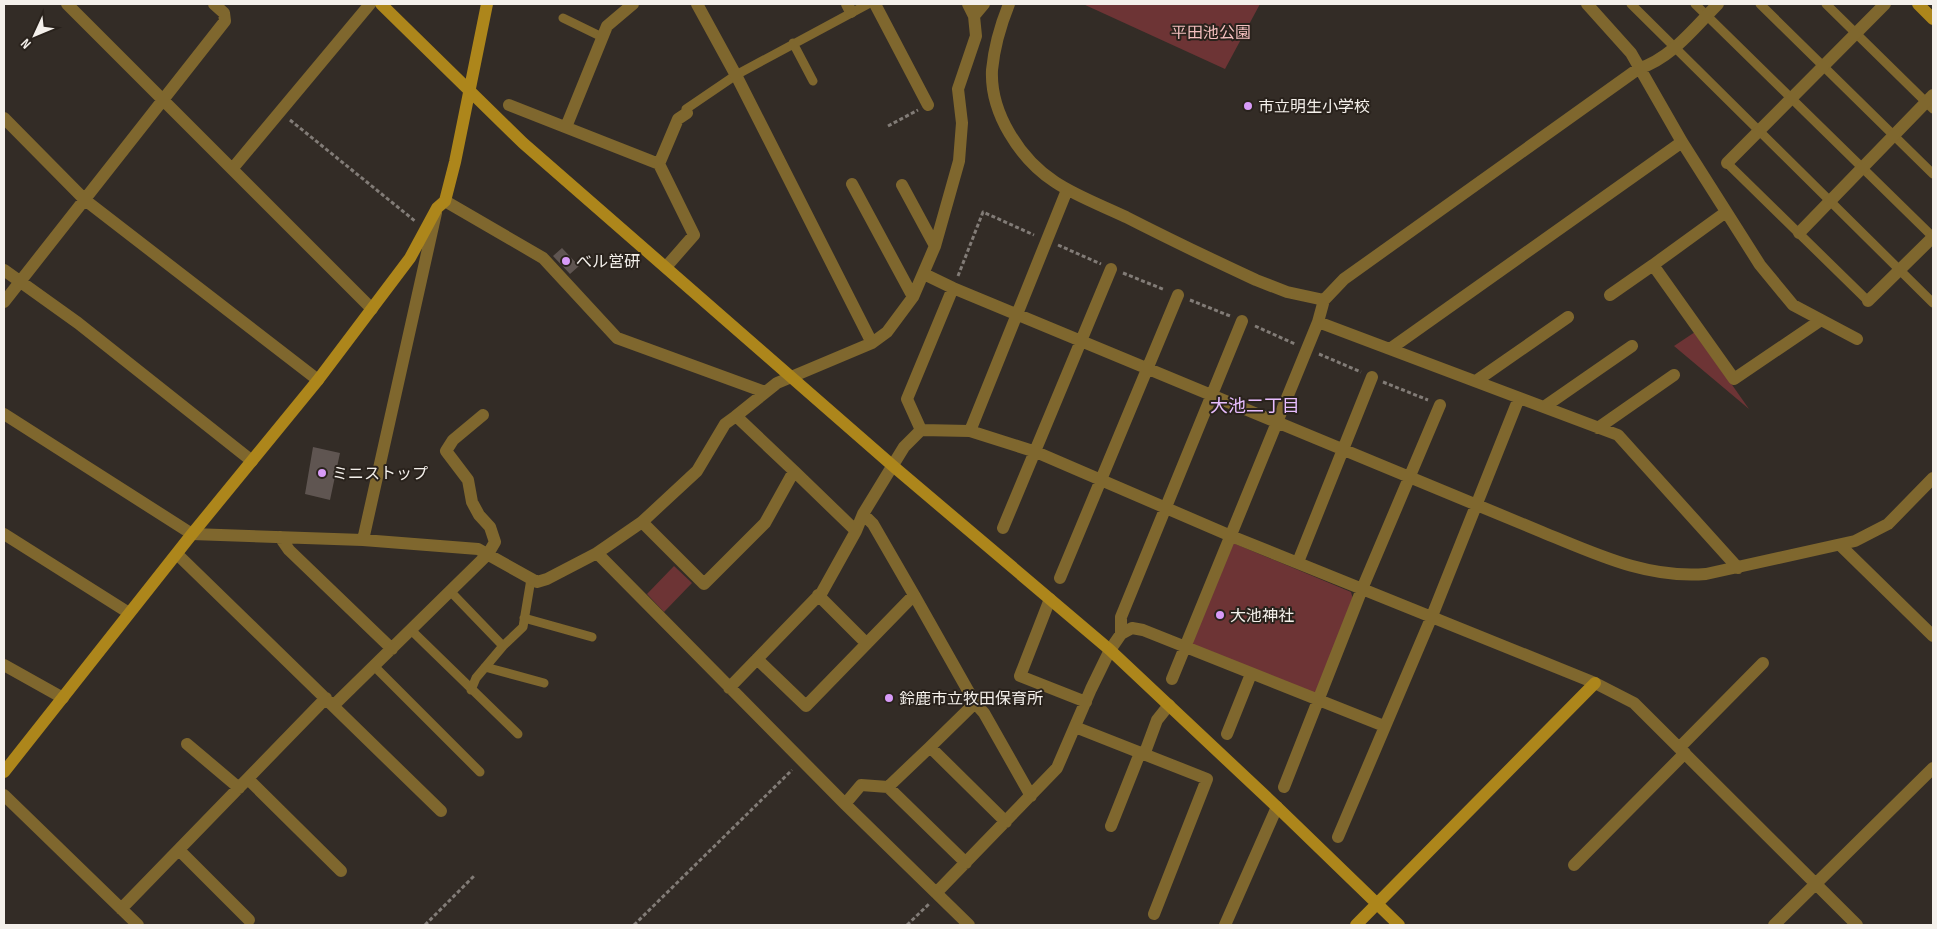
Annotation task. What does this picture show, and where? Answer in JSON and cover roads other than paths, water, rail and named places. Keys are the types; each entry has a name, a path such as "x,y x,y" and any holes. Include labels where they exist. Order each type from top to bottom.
{"street":[{"path":"66,4 233,168 372,309"},
{"path":"4,302 225,21 224,13 214,4"},
{"path":"233,168 370,4"},
{"path":"381,4 523,143 791,378 1110,650 1399,925"},
{"path":"363,540 441,205 455,162 468,90 487,4"},
{"path":"566,126 607,26 633,4"},
{"path":"697,4 736,74 872,343"},
{"path":"875,4 928,105"},
{"path":"4,414 192,534 363,540 478,549 537,582 548,579 597,553 642,522 697,471 725,424 777,382 791,378 872,343 887,332 913,297 935,246 959,161 962,123 958,89 976,36 974,16 968,4"},
{"path":"974,16 984,4"},
{"path":"1008,4 998,37 992,69 997,107 1020,149 1053,181 1067,190 1256,280 1287,292 1324,300"},
{"path":"1587,4 1631,53 1638,69 1682,142 1760,266 1793,305 1857,339"},
{"path":"1172,680 1318,322 1324,300 1344,279 1638,69 1656,64 1674,49 1718,4"},
{"path":"1727,163 1885,4"},
{"path":"1918,4 1933,19"},
{"path":"1799,233 1894,136 1931,102"},
{"path":"509,105 659,164 694,236 666,267"},
{"path":"659,164 678,118 687,113"},
{"path":"4,118 85,200 318,380"},
{"path":"1390,349 1682,142"},
{"path":"852,184 913,297"},
{"path":"902,185 935,246"},
{"path":"970,431 1067,190"},
{"path":"4,772 178,555 192,534 318,380 410,258 441,205"},
{"path":"441,205 543,258 617,338 765,392"},
{"path":"1610,295 1726,212"},
{"path":"1868,301 1933,237"},
{"path":"1653,265 1734,379 1821,320"},
{"path":"1003,528 1111,269"},
{"path":"4,270 78,323 252,461"},
{"path":"924,274 953,288 1618,563 1648,572 1688,576 1738,568 1855,541 1888,524 1933,478"},
{"path":"922,430 907,399 953,288"},
{"path":"1060,578 1178,295"},
{"path":"1476,382 1568,317"},
{"path":"937,894 1057,768 1110,650 1120,634 1122,617 1242,321"},
{"path":"1318,322 1618,435 1738,568"},
{"path":"1544,407 1632,346"},
{"path":"1598,428 1674,375"},
{"path":"1298,562 1345,449 1372,377"},
{"path":"1338,838 1432,616 1518,398"},
{"path":"1284,787 1362,589 1440,406"},
{"path":"122,909 248,779 330,702 374,666 488,554 495,542 490,527 472,502 468,480 446,451 453,440 483,415"},
{"path":"736,416 856,531"},
{"path":"729,688 818,595 856,531 863,514 904,447 922,430 970,431 1036,452 1231,536 1595,683 1634,703 1857,925"},
{"path":"642,522 704,584 765,523 794,471"},
{"path":"863,514 873,524 975,703 984,713 1031,796"},
{"path":"4,534 130,613"},
{"path":"280,538 289,550 392,649"},
{"path":"1840,545 1933,636"},
{"path":"597,553 729,688 969,925"},
{"path":"178,555 441,811"},
{"path":"818,595 866,643"},
{"path":"757,660 806,706 914,595"},
{"path":"1050,599 1020,676 1086,702"},
{"path":"1120,634 1132,628 1142,630 1384,726"},
{"path":"1574,865 1763,662"},
{"path":"4,665 63,698"},
{"path":"1227,734 1251,674"},
{"path":"1356,925 1595,683"},
{"path":"888,787 975,703"},
{"path":"1111,826 1156,720 1169,705"},
{"path":"1075,727 1207,780 1154,914"},
{"path":"187,744 239,788"},
{"path":"930,747 1006,822"},
{"path":"1774,925 1933,768"},
{"path":"248,779 341,871"},
{"path":"845,804 862,785 888,787 966,863"},
{"path":"4,795 138,925"},
{"path":"1225,925 1277,807"},
{"path":"179,850 249,920"}],"lane":[{"path":"687,113 686,109 736,74 793,43 849,8 868,4"},
{"path":"1630,4 1933,303"},
{"path":"1695,4 1933,237"},
{"path":"1760,4 1933,174"},
{"path":"1826,4 1931,102"},
{"path":"563,18 602,37"},
{"path":"793,43 813,81"},
{"path":"1727,163 1868,301"},
{"path":"471,690 476,678 485,667 523,627 531,579"},
{"path":"450,591 504,646"},
{"path":"524,618 592,637"},
{"path":"412,630 471,690 518,734"},
{"path":"374,666 480,772"},
{"path":"485,667 544,683"}],"place":[{"name":"市立明生小学校","path":"1248,106"},
{"name":"べル営研","path":"566,261"},
{"name":"ミニストップ","path":"322,473"},
{"name":"大池神社","path":"1220,615"},
{"name":"鈴鹿市立牧田保育所","path":"889,698"}],"district":[{"name":"大池二丁目","path":"1255,406"}],"park label":[{"name":"平田池公園","path":"1211,32"}]}
